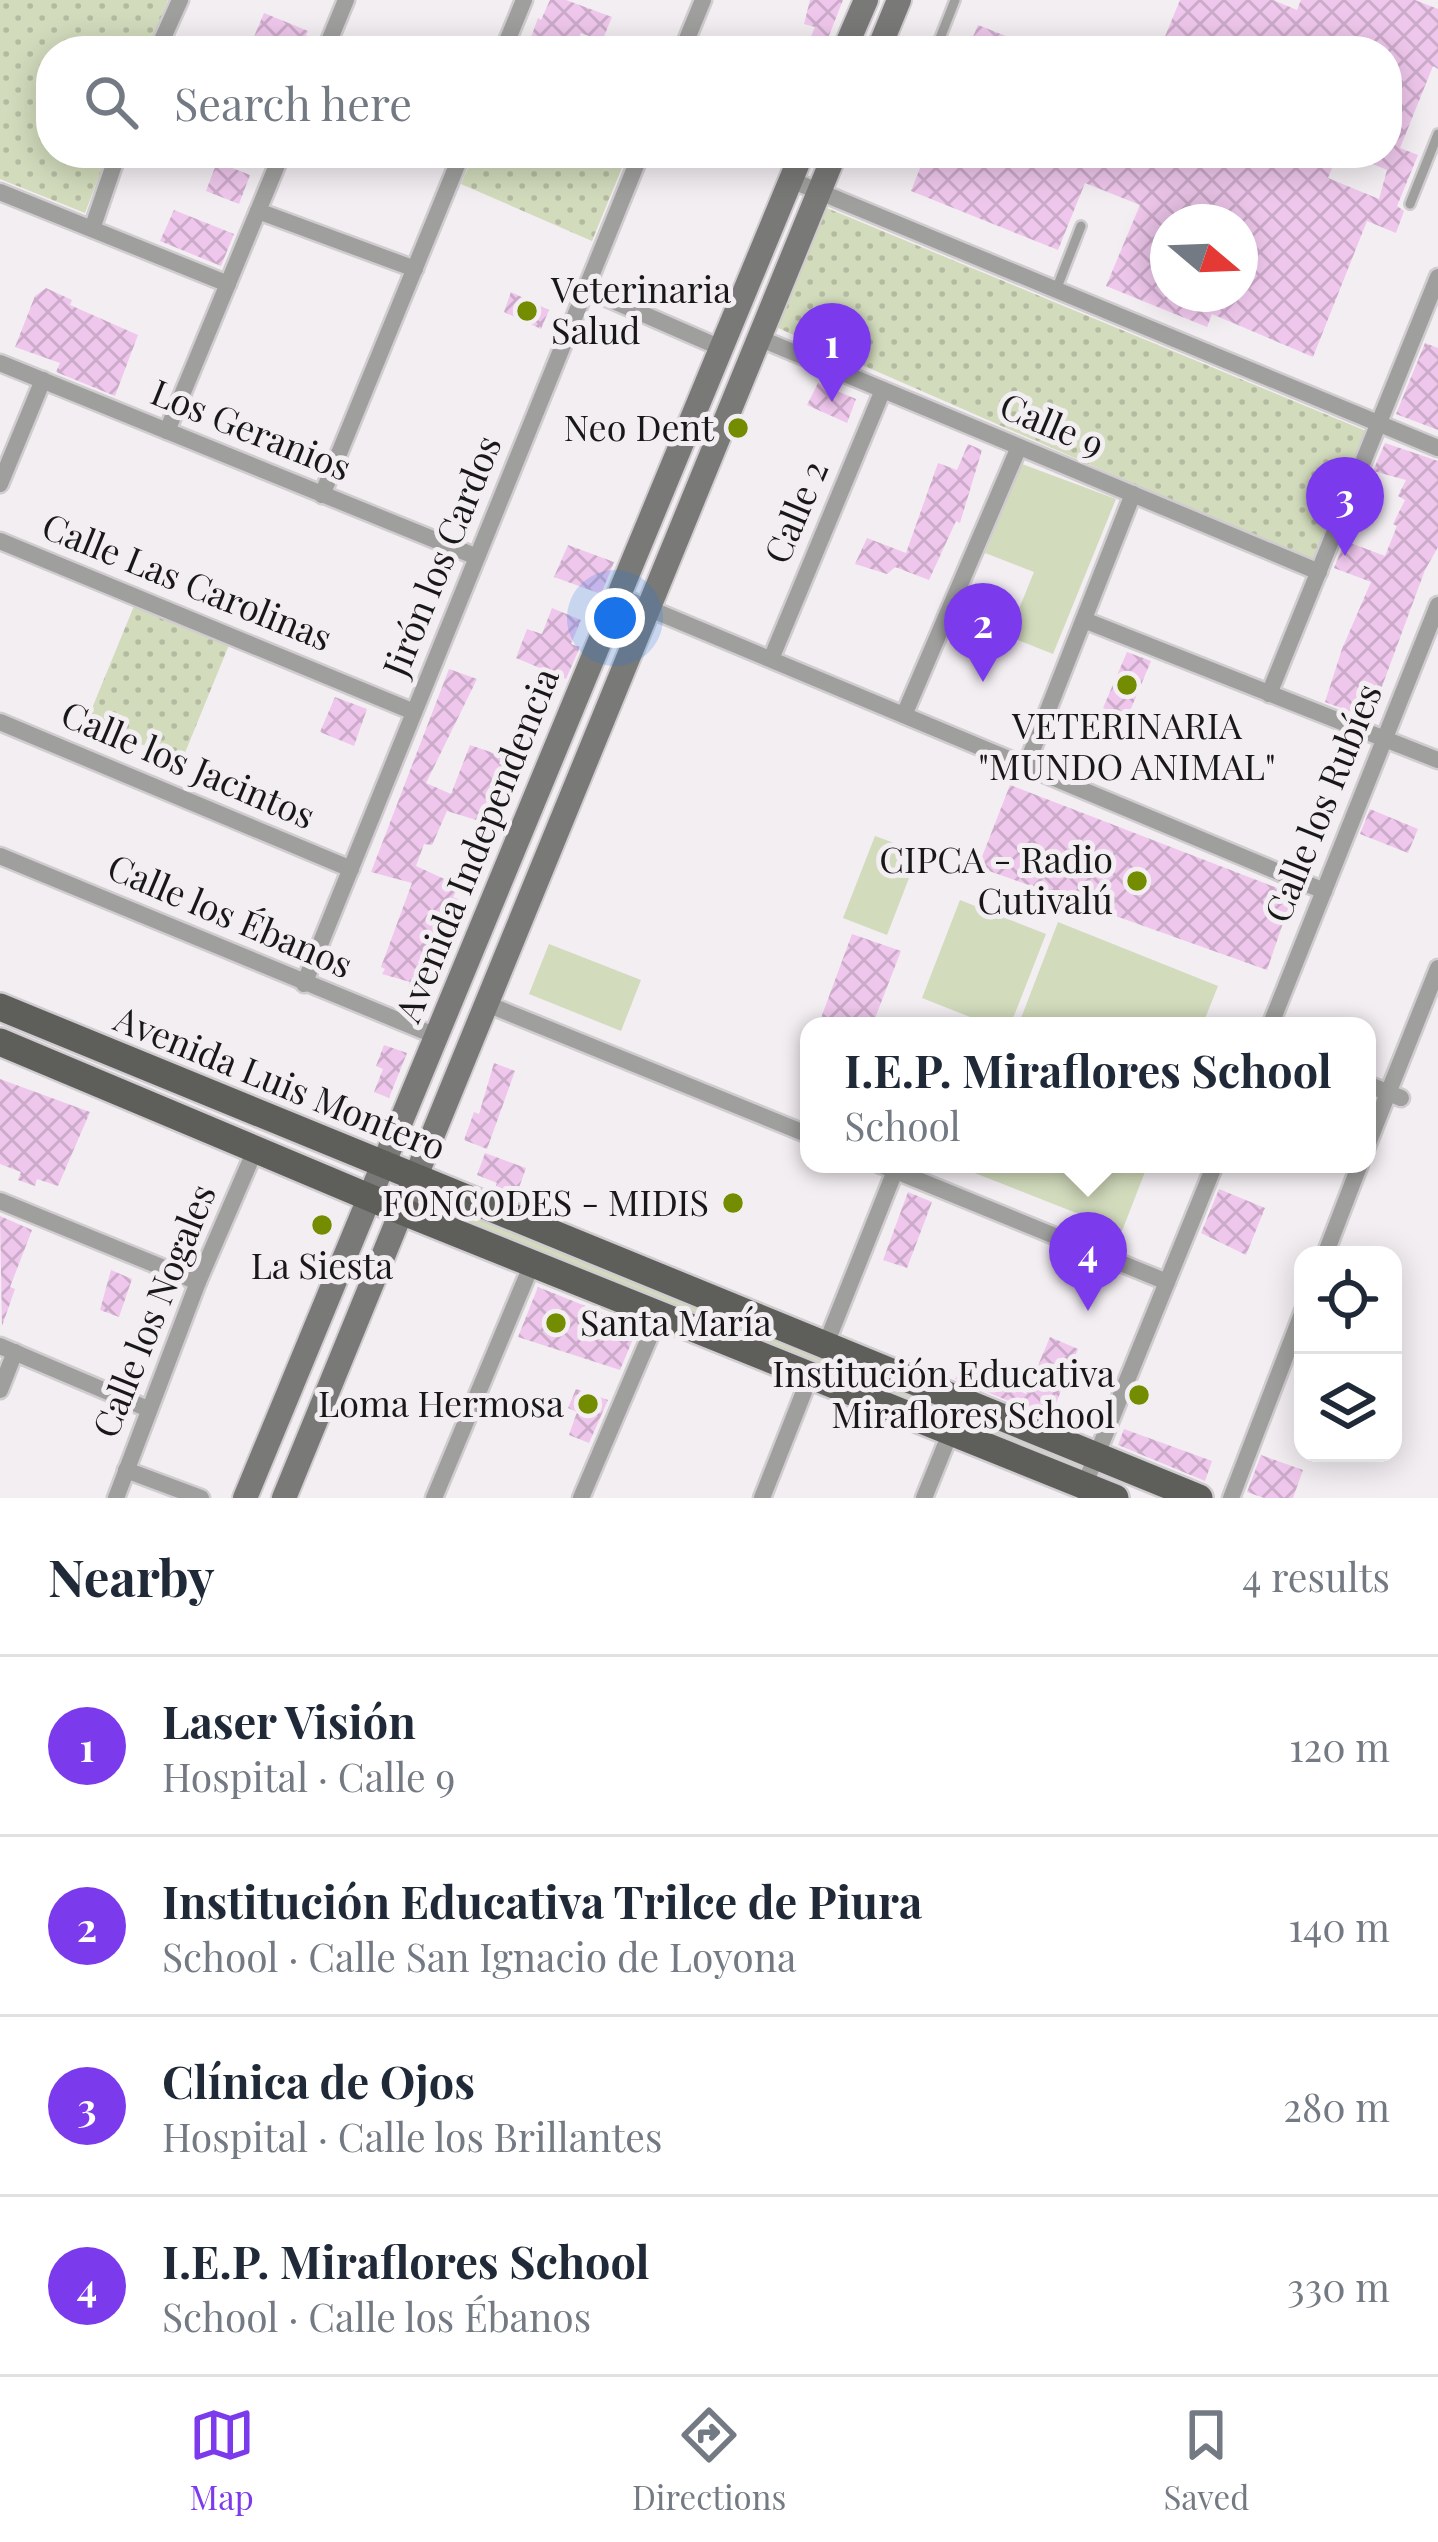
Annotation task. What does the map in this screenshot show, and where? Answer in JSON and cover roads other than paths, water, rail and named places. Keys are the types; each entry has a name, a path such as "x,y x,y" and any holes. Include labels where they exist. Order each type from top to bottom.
{"main road":[{"path":"850,36 866,0"},
{"path":"884,36 899,0"},
{"name":"Avenida Independencia","path":"245,1498 796,168"},
{"name":"Avenida Independencia","path":"284,1498 829,168"},
{"name":"Avenida Luis Montero","path":"0,1007 1199,1498"},
{"name":"Avenida Luis Montero","path":"0,1042 404,1212 951,1431 1082,1492 1114,1498"}],"street":[{"path":"164,36 180,0"},
{"path":"331,36 346,0"},
{"path":"509,36 524,0"},
{"path":"688,36 703,0"},
{"path":"92,229 113,168"},
{"path":"167,431 276,168"},
{"path":"322,495 456,168"},
{"name":"Jirón los Cardos","path":"304,984 635,168"},
{"path":"791,180 1438,448"},
{"path":"0,192 227,284"},
{"path":"258,211 415,269"},
{"path":"1269,694 1438,277"},
{"path":"586,290 721,348"},
{"name":"Calle 9","path":"759,338 1319,572"},
{"name":"Los Geranios","path":"0,363 477,556"},
{"path":"0,484 43,380"},
{"name":"Calle 2","path":"771,659 883,390"},
{"path":"904,715 1019,447"},
{"path":"1026,766 1133,494"},
{"name":"Calle Las Carolinas","path":"0,541 415,712"},
{"path":"619,596 1324,891"},
{"name":"Calle los Rubíes","path":"1274,1017 1438,604"},
{"path":"1084,620 1438,760"},
{"name":"Calle los Jacintos","path":"0,722 351,869"},
{"name":"Calle los Ébanos","path":"0,856 436,1036"},
{"path":"1376,1129 1394,1095 1438,968"},
{"path":"487,1004 800,1132"},
{"path":"1376,1088 1394,1095"},
{"name":"Calle los Nogales","path":"116,1498 198,1282 256,1148"},
{"path":"826,1344 885,1173"},
{"path":"902,1173 1167,1282"},
{"path":"1082,1492 1211,1173"},
{"path":"1328,1246 1357,1173"},
{"path":"0,1201 198,1282"},
{"path":"434,1498 532,1264"},
{"path":"581,1498 659,1315"},
{"path":"1231,1498 1294,1334"},
{"path":"0,1390 7,1349 148,1408"},
{"path":"762,1498 811,1374"},
{"path":"924,1498 951,1431"},
{"path":"126,1470 201,1498"}],"lane":[{"path":"941,36 955,0"},
{"path":"1410,204 1438,134"},
{"path":"1056,290 1081,226"}],"place":[{"name":"Veterinaria Salud","path":"527,311"},
{"name":"Laser Visión","path":"832,402"},
{"name":"Neo Dent","path":"738,428"},
{"name":"Clínica de Ojos","path":"1345,556"},
{"name":"Institución Educativa Trilce de Piura","path":"983,682"},
{"name":"VETERINARIA \"MUNDO ANIMAL\"","path":"1127,685"},
{"name":"CIPCA - Radio Cutivalú","path":"1137,881"},
{"name":"FONCODES - MIDIS","path":"733,1203"},
{"name":"La Siesta","path":"322,1225"},
{"name":"I.E.P. Miraflores School","path":"1088,1311"},
{"name":"Santa María","path":"556,1323"},
{"name":"Institución Educativa Miraflores School","path":"1139,1395"},
{"name":"Loma Hermosa","path":"588,1404"}]}
